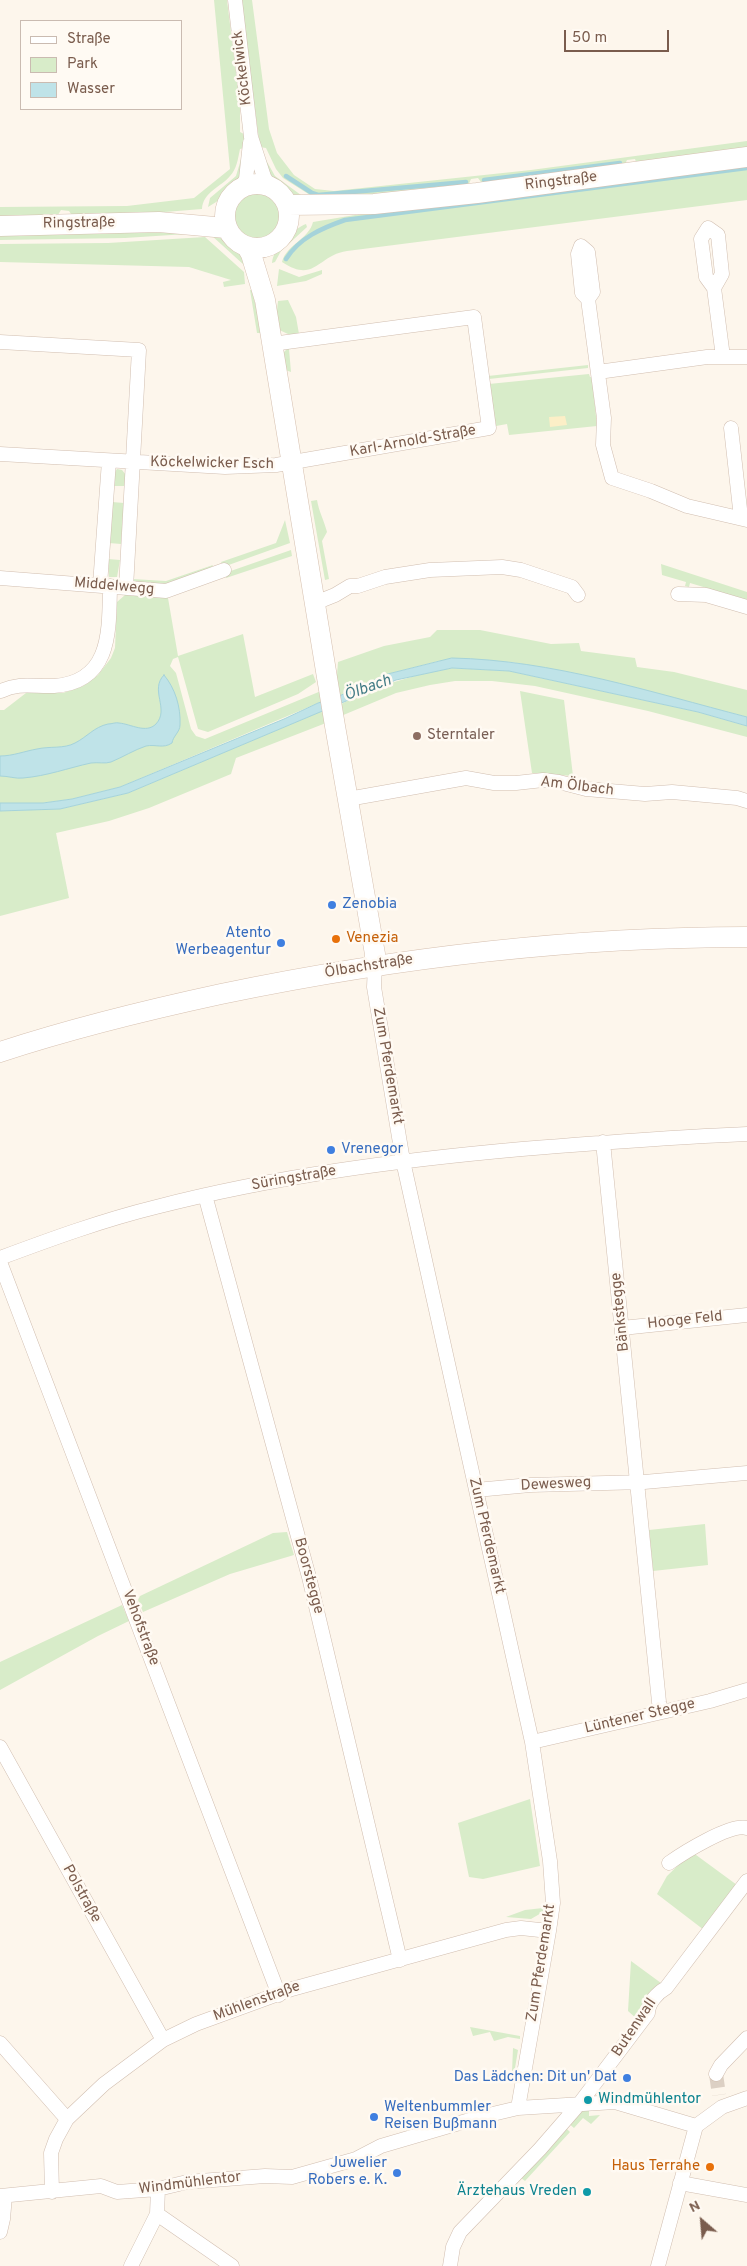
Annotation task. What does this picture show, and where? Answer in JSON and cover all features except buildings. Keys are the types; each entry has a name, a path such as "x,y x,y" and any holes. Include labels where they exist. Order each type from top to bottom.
{"street":[{"name":"Köckelwick","path":"235,0 251,137 264,177 269,186"},
{"name":"Köckelwick","path":"242,187 246,178 251,137"},
{"name":"Ringstraße","path":"288,205 374,204 506,189 747,157"},
{"path":"247,247 259,248 270,246 283,235 288,226 288,205 282,196 269,186 254,183 242,187 232,194 226,204 224,217 226,228 233,239 247,247 252,254 265,300 328,689 376,954 375,965"},
{"name":"Ringstraße","path":"159,222 205,212 226,204"},
{"name":"Ringstraße","path":"288,226 309,218 356,210 374,204"},
{"name":"Ringstraße","path":"0,226 159,222 226,228"},
{"path":"708,228 701,239 706,277 714,288 723,357"},
{"path":"265,300 270,246"},
{"path":"588,299 604,418 603,445 612,478 687,506 744,519 731,428"},
{"name":"Karl-Arnold-Straße","path":"272,344 474,317 489,428 291,464"},
{"name":"Köckelwicker Esch","path":"0,342 139,350 126,588"},
{"path":"598,372 707,357 747,358"},
{"name":"Köckelwicker Esch","path":"0,454 225,467 291,464"},
{"path":"1,691 13,685 64,685 76,681 97,666 106,647 109,632 105,586 109,461"},
{"path":"315,603 335,595 350,586 358,586 385,578 430,570 502,567 521,570 572,587 578,595"},
{"name":"Middelwegg","path":"0,578 166,591 224,570"},
{"path":"678,594 706,595 747,607"},
{"name":"Am Ölbach","path":"348,799 466,778 516,784 543,780 586,789 645,794 672,792 738,798 747,801"},
{"name":"Ölbachstraße","path":"0,1052 59,1033 163,1007 375,965 576,944 682,937 747,937"},
{"name":"Zum Pferdemarkt","path":"375,965 374,987 403,1161 532,1742 550,1861 553,1903 518,2108"},
{"name":"Süringstraße","path":"0,1260 104,1222 205,1195 299,1177 403,1161 603,1142 747,1134"},
{"name":"Bänkstegge","path":"603,1142 658,1702 661,1712"},
{"name":"Boorstegge","path":"205,1195 309,1577 400,1960"},
{"name":"Vehofstraße","path":"0,1260 279,1995"},
{"name":"Hooge Feld","path":"622,1328 747,1315"},
{"path":"637,1482 747,1473"},
{"name":"Dewesweg","path":"476,1490 637,1482"},
{"name":"Lüntener Stegge","path":"532,1742 747,1690"},
{"name":"Polstraße","path":"0,1748 163,2040"},
{"path":"669,1863 692,1846 737,1828 747,1828"},
{"name":"Butenwall","path":"450,2266 453,2247 460,2232 540,2149 580,2103 648,2013 648,2007 660,1992 666,1988 747,1881"},
{"name":"Mühlenstraße","path":"52,2192 51,2153 67,2119 104,2084 163,2040 196,2024 336,1976 506,1930 521,1928 549,1931"},
{"path":"716,2074 747,2038"},
{"path":"0,2043 67,2119"},
{"path":"658,2266 696,2126 721,2101 747,2098"},
{"name":"Windmühlentor","path":"2,2196 101,2186 117,2192 158,2189 187,2182 265,2176 292,2177 356,2159 380,2146 480,2116 518,2108 615,2102 696,2126"},
{"path":"680,2183 747,2195"},
{"path":"131,2266 157,2214 158,2189"},
{"path":"0,2232 4,2219 2,2196"},
{"path":"157,2214 232,2266"}],"green space":[{"path":"214,0 227,0 240,105 240,132 246,135 244,148 240,149 234,170 226,180 209,194 203,203 202,209 115,216 73,217 69,211 61,210 56,218 0,219 0,207 127,206 194,198 230,169"},
{"path":"240,0 252,0 269,129 277,153 294,175 315,189 334,191 531,170 747,141 747,149 636,162 635,159 627,160 625,164 481,182 478,178 471,179 468,186 396,195 310,195 283,178 276,169 266,148 260,147"},
{"path":"262,153 275,176 305,198 288,193 276,183"},
{"path":"242,156 240,177 221,199 208,207 210,198 236,176"},
{"path":"747,164 747,200 347,251 337,254 309,269 302,270 282,262 288,251 311,228 313,222 367,213"},
{"path":"257,191 266,193 274,198 279,206 281,215 279,224 274,232 266,237 257,239 248,237 240,232 235,224 233,215 235,206 240,198 248,193"},
{"path":"306,224 307,227 281,251 275,262 272,263 276,251 284,240 295,230"},
{"path":"105,231 202,233 125,238 0,240 0,233"},
{"path":"211,235 223,235 244,254 244,265"},
{"path":"205,237 244,272 245,284 224,287 223,282 231,280 189,267 0,262 0,244 108,243"},
{"path":"279,269 299,277 322,270 322,274 306,281 277,286"},
{"path":"250,290 252,290 262,333 257,333"},
{"path":"288,300 296,317 299,334 288,334 275,328 278,301"},
{"path":"289,349 291,372 280,368 279,357"},
{"path":"588,365 588,368 489,379 488,376"},
{"path":"589,374 592,377 597,426 509,435 507,424 496,426 489,384"},
{"path":"117,469 122,470 126,475 125,486 113,486 114,473"},
{"path":"317,500 327,532 322,541 329,579 325,580 311,501"},
{"path":"112,502 124,503 121,544 109,543"},
{"path":"285,520 290,543 223,567 221,562 276,543"},
{"path":"291,550 292,556 226,578 225,573"},
{"path":"108,559 120,560 117,577 109,577"},
{"path":"661,564 747,592 747,600 690,583 689,587 685,586 686,582 662,575"},
{"path":"213,565 210,571 166,586 133,584 132,579 166,581"},
{"path":"125,595 168,598 178,656 243,634 255,697 313,674 316,682 298,694 208,732 198,729 178,657 173,659 170,666 176,673 191,729 196,736 205,739 321,691 323,701 120,787 72,799 43,803 0,803 0,710 4,710 26,693 63,693 83,686 98,675 111,658 115,648 117,602"},
{"path":"437,630 480,630 551,644 579,643 581,651 635,658 637,667 674,672 747,690 747,717 571,673 511,662 439,661 388,674 337,697 338,662 384,646 430,637"},
{"path":"452,668 509,671 698,712 747,726 747,737 648,711 535,686 492,681 455,681 430,685 396,693 341,716 339,705 367,692 422,674"},
{"path":"520,691 564,700 573,776 532,773"},
{"path":"324,710 326,723 236,758 231,774 149,808 109,821 56,833 69,898 0,916 0,811 60,809 128,793"},
{"path":"705,1524 708,1565 653,1571 649,1530"},
{"path":"287,1532 294,1555 230,1574 143,1612 138,1600 140,1596 273,1533"},
{"path":"122,1605 129,1621 0,1690 0,1662"},
{"path":"530,1799 540,1866 483,1879 469,1877 458,1823"},
{"path":"692,1852 737,1885 704,1930 657,1894 667,1876"},
{"path":"543,1908 543,1912 531,1919 506,1917 525,1910"},
{"path":"631,1961 661,1983 639,2014 638,2020 628,2011"},
{"path":"470,2027 520,2036 520,2039 508,2037 494,2041 490,2032 473,2036"},
{"path":"513,2048 518,2050 514,2074 512,2072"},
{"path":"589,2108 589,2116 600,2115 591,2124 583,2118 574,2128 568,2123 577,2112"},
{"path":"565,2127 570,2132 525,2181 521,2178"}],"sand":[{"path":"565,416 567,425 550,427 549,417"}],"water":[{"name":"Ölbach","path":"452,658 490,660 527,665 601,679 747,717 747,726 698,712 509,671 452,668 396,680 128,793 60,809 0,811 0,803 43,803 72,799 120,787 388,674"},
{"path":"164,675 174,692 180,718 180,727 172,743 166,746 146,746 109,763 91,763 32,777 0,776 0,756 71,745 99,727 108,724 118,723 143,728 152,727 160,718 161,706 158,687"}],"waterway":[{"path":"484,180 620,163"},
{"path":"286,259 297,245 304,240 345,220 747,168"},
{"path":"286,176 318,195 466,182"}],"tunnel":[{"path":"716,2074 719,2095"}],"place":[{"name":"Sterntaler","path":"417,736"},
{"name":"Zenobia","path":"332,905"},
{"name":"Venezia","path":"336,939"},
{"name":"Atento Werbeagentur","path":"281,943"},
{"name":"Vrenegor","path":"331,1150"},
{"name":"Das Lädchen: Dit un' Dat","path":"627,2078"},
{"name":"Windmühlentor","path":"588,2100"},
{"name":"Weltenbummler Reisen Bußmann","path":"374,2117"},
{"name":"Haus Terrahe","path":"710,2167"},
{"name":"Juwelier Robers e. K.","path":"397,2173"},
{"name":"Ärztehaus Vreden","path":"587,2192"}]}
